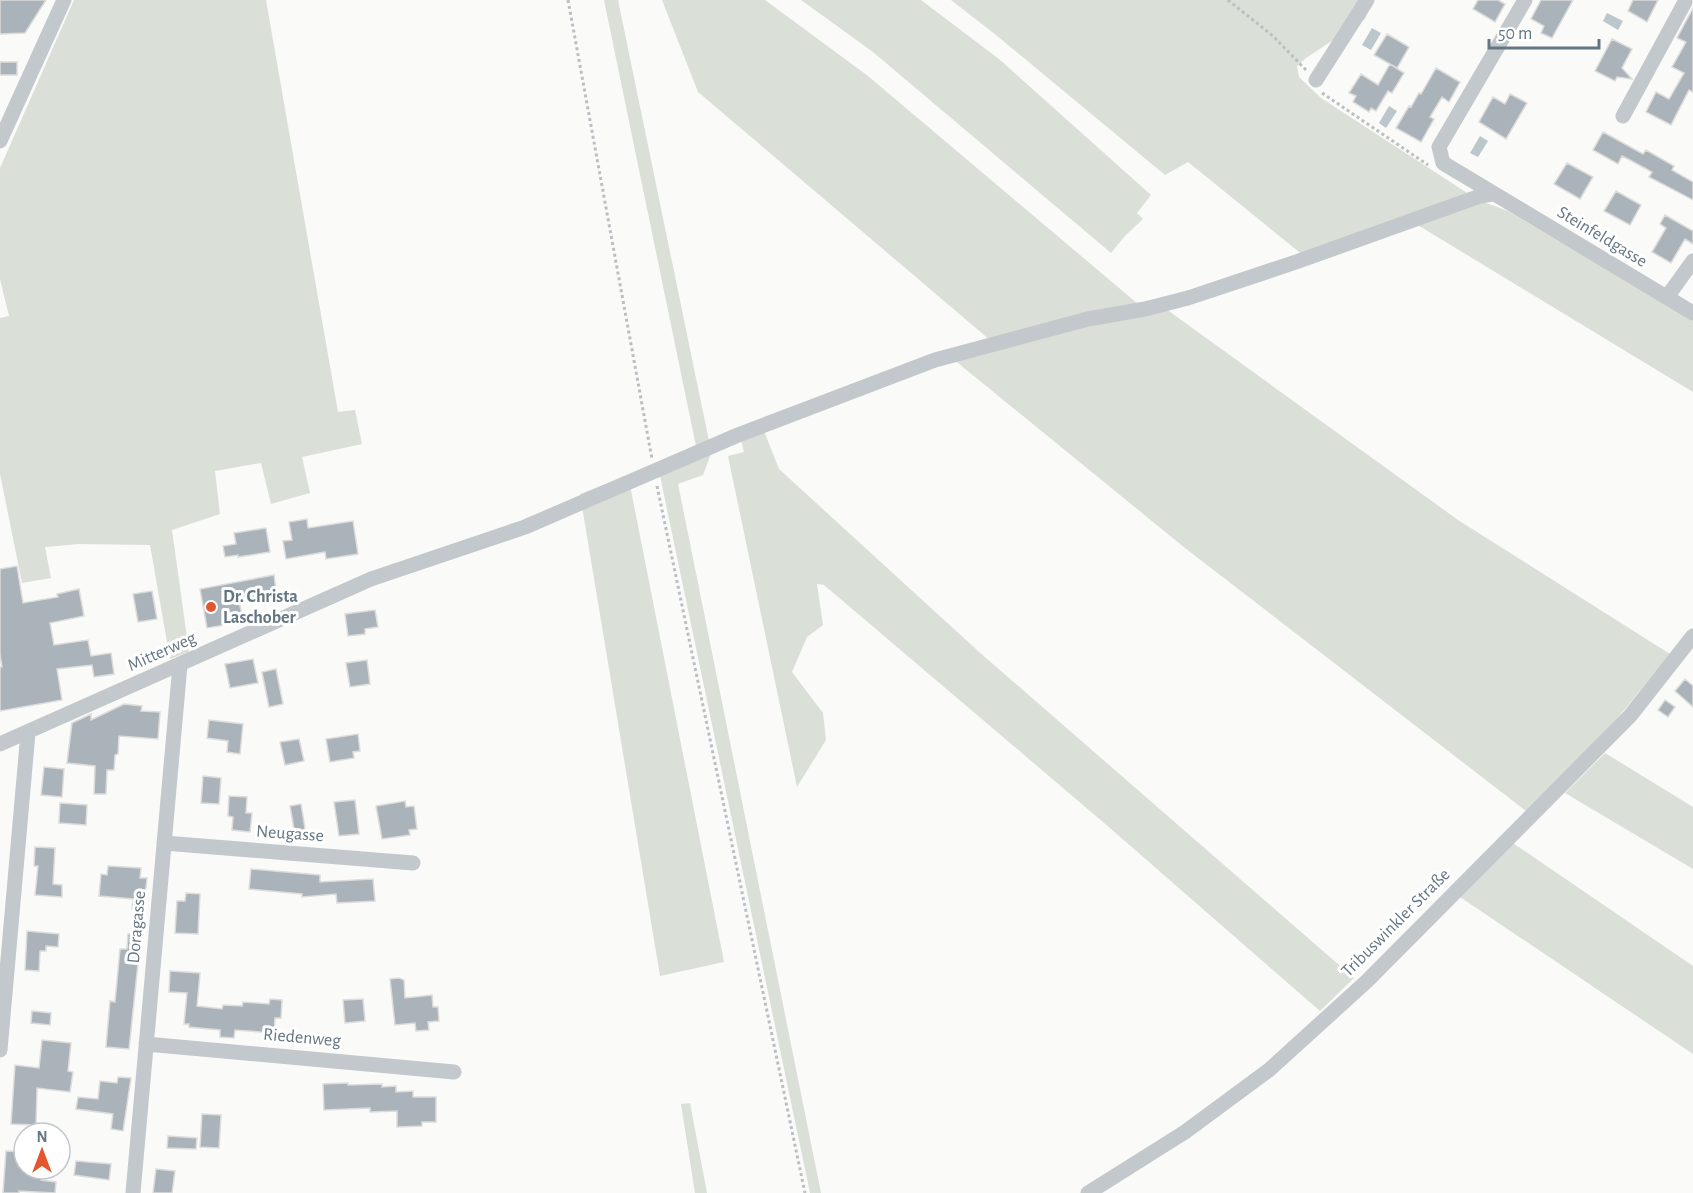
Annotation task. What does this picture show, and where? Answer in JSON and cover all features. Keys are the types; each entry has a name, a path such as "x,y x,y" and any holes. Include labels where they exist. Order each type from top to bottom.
{"street":[{"path":"0,141 64,0"},
{"path":"1316,80 1367,0"},
{"name":"Steinfeldgasse","path":"1525,0 1439,147 1443,163 1693,313"},
{"path":"1623,116 1687,3"},
{"name":"Mitterweg","path":"0,744 371,579 525,527 738,435 935,360 1088,319 1145,309 1188,298 1480,196 1492,194"},
{"path":"1666,297 1693,261"},
{"name":"Tribuswinkler Straße","path":"1088,1193 1185,1132 1269,1070 1342,1003 1630,716 1693,636"},
{"name":"Doragasse","path":"133,1193 180,665"},
{"path":"0,1050 28,732"},
{"name":"Neugasse","path":"164,843 413,863"},
{"name":"Riedenweg","path":"146,1044 454,1072"}],"path":[{"path":"568,0 654,470 805,1193"},
{"path":"1228,0 1273,36 1316,80 1324,95 1436,170"}],"shaded area":[{"path":"74,0 266,0 338,412 355,410 362,444 302,457 310,493 271,504 261,463 215,471 220,514 172,530 189,652 170,659 150,545 79,544 45,547 51,578 22,583 0,474 0,318 9,316 0,279 0,168"},
{"path":"604,0 618,0 709,441 696,446"},
{"path":"662,0 765,0 868,76 1138,304 990,340 698,92"},
{"path":"801,0 921,0 999,59 1151,195 1137,213 1143,219 1111,253 873,52"},
{"path":"951,0 1373,0 1365,19 1297,66 1299,77 1321,98 1478,200 1508,211 1693,320 1693,392 1416,224 1309,260 1188,162 1165,175"},
{"path":"1607,13 1623,21 1618,30 1603,21"},
{"path":"1372,28 1381,33 1371,50 1362,45"},
{"path":"1389,106 1397,111 1386,128 1379,123"},
{"path":"1480,136 1488,141 1478,157 1470,153"},
{"path":"1166,309 1458,520 1670,654 1611,726 1526,811 1185,548 953,359 1065,327"},
{"path":"764,431 779,469 978,651 1354,978 1320,1011 1103,822 824,585 817,584 823,625 807,637 792,672 823,713 826,740 797,787 728,456 744,452 740,437"},
{"path":"712,451 703,475 678,484 821,1193 810,1193 659,471"},
{"path":"628,475 724,962 660,976 580,494"},
{"path":"1605,753 1693,807 1693,869 1565,793"},
{"path":"1513,843 1693,966 1693,1054 1460,897"},
{"path":"690,1103 707,1193 695,1193 681,1104"}],"building":[{"path":"0,0 46,0 25,33 0,34"},
{"path":"1478,0 1498,0 1505,4 1495,22 1473,9"},
{"path":"1541,0 1573,0 1552,38 1541,33 1544,26 1531,19"},
{"path":"1633,0 1658,0 1647,22 1628,11"},
{"path":"1693,8 1693,92 1689,90 1671,125 1646,112 1656,92 1669,99 1684,73 1672,67 1686,42 1677,38"},
{"path":"1387,34 1409,47 1397,68 1374,55"},
{"path":"1612,39 1632,49 1622,68 1632,79 1617,77 1615,81 1595,71"},
{"path":"0,62 17,62 17,75 0,75"},
{"path":"1390,64 1404,73 1392,93 1388,91 1376,111 1371,108 1369,112 1353,102 1356,96 1349,93 1361,74 1378,85"},
{"path":"1436,68 1460,82 1449,102 1442,97 1430,117 1434,119 1421,142 1396,128 1409,106 1411,107 1419,93 1421,94"},
{"path":"1510,94 1527,103 1506,139 1479,122 1493,97 1505,104"},
{"path":"1603,132 1643,154 1646,150 1674,166 1672,170 1693,182 1693,200 1649,177 1652,172 1622,156 1618,164 1593,150"},
{"path":"1567,163 1593,177 1580,199 1554,184"},
{"path":"1616,191 1641,205 1630,225 1604,211"},
{"path":"1665,215 1693,231 1693,244 1685,239 1671,263 1652,252 1666,228 1660,224"},
{"path":"307,519 308,528 353,521 358,554 326,559 325,552 286,559 283,541 292,540 289,522"},
{"path":"266,528 270,552 225,557 223,546 236,544 234,533"},
{"path":"17,566 23,603 58,597 57,594 79,589 84,616 50,623 54,645 88,640 91,656 111,653 114,674 94,677 92,665 57,669 62,700 0,711 0,667 2,667 0,569"},
{"path":"274,575 276,590 258,593 258,599 239,602 244,622 207,628 200,589"},
{"path":"152,591 157,619 138,622 133,594"},
{"path":"375,610 378,627 365,629 365,634 348,636 345,614"},
{"path":"253,659 258,683 230,688 225,664"},
{"path":"367,660 370,684 350,687 346,663"},
{"path":"276,669 283,704 269,707 262,672"},
{"path":"1685,679 1693,686 1693,707 1675,691"},
{"path":"1665,700 1675,707 1668,717 1658,710"},
{"path":"124,704 142,706 141,711 160,712 158,739 119,736 114,770 107,770 106,794 94,794 95,766 67,763 72,723 91,714 91,720"},
{"path":"209,720 243,724 240,754 227,752 228,741 207,738"},
{"path":"358,734 360,751 353,752 354,758 330,762 326,739"},
{"path":"299,739 304,761 285,765 280,742"},
{"path":"44,767 64,769 62,797 41,795"},
{"path":"203,776 221,778 219,804 201,803"},
{"path":"229,796 247,797 246,813 252,813 250,832 232,830 233,817 228,816"},
{"path":"355,800 359,834 339,836 334,802"},
{"path":"405,801 406,807 414,806 417,829 409,830 410,835 382,839 376,806"},
{"path":"60,803 87,805 86,825 59,823"},
{"path":"301,804 307,841 296,841 290,806"},
{"path":"35,847 55,848 53,884 62,885 62,897 35,895 38,866 34,866"},
{"path":"108,866 141,868 140,878 147,878 129,1049 106,1047 110,1001 115,1002 120,949 127,949 128,934 132,934 134,910 132,909 133,899 99,896 101,874 107,875"},
{"path":"251,869 320,875 320,882 373,879 375,901 337,903 336,894 302,897 302,894 249,889"},
{"path":"186,893 200,894 198,934 175,933 177,901 185,901"},
{"path":"27,931 59,934 58,947 46,946 46,951 40,951 39,971 25,970"},
{"path":"170,971 200,973 197,1006 222,1009 223,1005 242,1006 243,1002 269,1004 270,999 282,1000 281,1018 275,1018 274,1033 235,1030 234,1038 220,1037 220,1030 189,1027 189,1024 184,1024 187,993 169,992"},
{"path":"390,979 404,980 405,998 432,995 433,1007 438,1007 439,1021 428,1022 429,1030 416,1031 415,1023 395,1025"},
{"path":"363,999 365,1021 345,1023 343,1000"},
{"path":"32,1011 51,1013 50,1025 31,1023"},
{"path":"42,1040 71,1043 68,1071 73,1072 70,1092 37,1088 36,1121 12,1121 11,1124 15,1065 39,1068"},
{"path":"118,1077 131,1078 123,1131 111,1129 113,1114 76,1109 78,1097 98,1099 100,1081 117,1083"},
{"path":"348,1083 348,1085 396,1086 396,1092 413,1091 413,1097 436,1097 436,1122 422,1122 422,1126 397,1127 397,1111 370,1112 370,1108 324,1110 323,1084"},
{"path":"202,1114 221,1115 219,1148 200,1147"},
{"path":"168,1136 197,1138 196,1149 167,1148"},
{"path":"6,1151 12,1151 12,1181 56,1182 55,1193 19,1191 19,1193 3,1193"},
{"path":"76,1161 111,1164 109,1180 74,1175"},
{"path":"156,1169 175,1171 172,1193 153,1193"}],"place":[{"name":"Dr. Christa Laschober","path":"211,607"}]}
